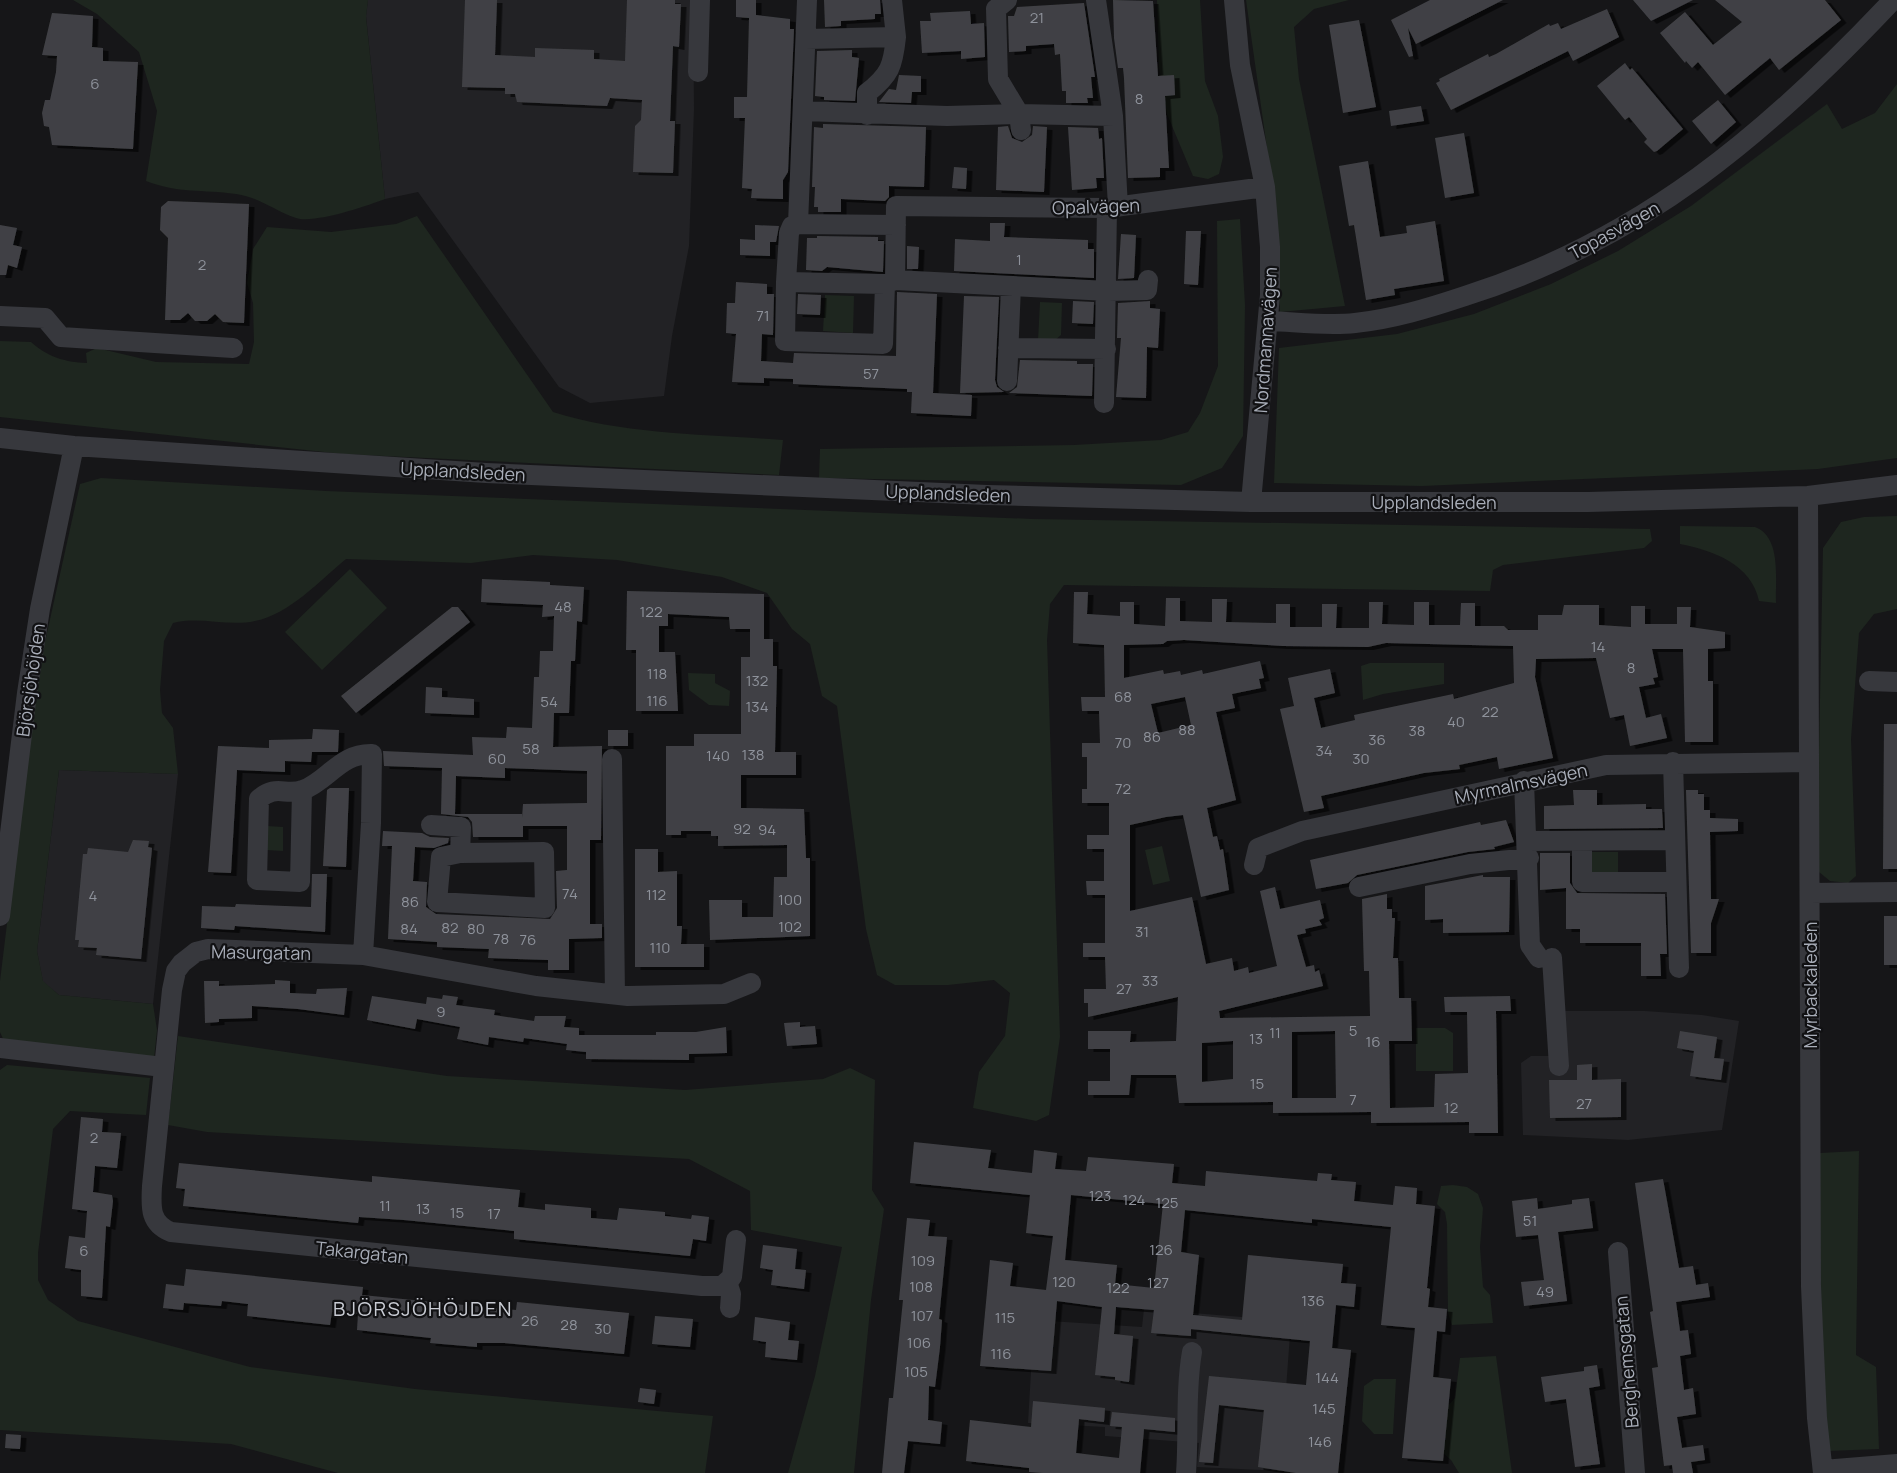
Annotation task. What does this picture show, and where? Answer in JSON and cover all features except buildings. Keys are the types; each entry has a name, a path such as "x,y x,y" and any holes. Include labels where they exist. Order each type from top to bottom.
{"street":[{"path":"698,72 700,0"},
{"path":"798,224 807,0"},
{"path":"867,115 867,93 884,80 893,62 896,37 892,0"},
{"path":"1007,0 996,9 998,79 1020,122"},
{"path":"1096,0 1113,116 1113,207 1104,403"},
{"name":"Nordmannavägen","path":"1234,0 1240,65 1265,188 1270,267 1268,321 1251,502"},
{"name":"Topasvägen","path":"1268,321 1352,323 1406,314 1486,290 1590,245 1676,194 1762,129 1833,64 1893,0"},
{"path":"807,39 896,37"},
{"path":"804,111 1020,122 1113,116"},
{"name":"Opalvägen","path":"896,225 896,206 1113,207 1265,188"},
{"path":"798,224 896,225 883,344 785,340 789,233 792,226 798,224"},
{"path":"786,282 977,282 1108,291 1147,290 1148,280"},
{"path":"1007,381 1011,286"},
{"path":"0,316 45,318 61,337 233,348"},
{"path":"1008,348 1106,349"},
{"name":"Upplandsleden","path":"0,438 74,446 497,473 975,494 1251,502 1588,502 1808,496 1897,485"},
{"name":"Björsjöhöjden","path":"0,916 2,875 28,682 40,609 74,446"},
{"name":"Myrbackaleden","path":"1808,496 1812,1334 1823,1472"},
{"path":"1869,681 1897,682"},
{"path":"302,790 300,882 257,880 259,799 273,790 302,790 357,753 372,754 371,824 363,955"},
{"path":"612,759 615,995"},
{"path":"1673,762 1679,968"},
{"name":"Myrmalmsvägen","path":"1254,865 1258,848 1302,831 1606,765 1673,762 1808,762"},
{"path":"1524,781 1530,945 1546,958 1559,1066"},
{"path":"431,825 461,827 460,854"},
{"path":"1359,887 1528,850 1582,843 1675,840"},
{"path":"1582,843 1582,882 1675,882"},
{"path":"544,852 545,908 437,902 441,857 460,854 544,852"},
{"path":"1810,893 1897,892"},
{"name":"Masurgatan","path":"163,1067 176,971 196,952 237,950 363,955 536,986 615,995 724,994 750,983"},
{"path":"0,1048 163,1067"},
{"name":"Takargatan","path":"163,1067 152,1208 156,1222 171,1232 702,1286 722,1286 728,1282"},
{"path":"730,1308 731,1293 728,1282 734,1269 736,1240"},
{"name":"Berghemsgatan","path":"1618,1252 1635,1473"},
{"path":"1186,1473 1189,1443 1189,1373 1192,1352"},
{"path":"1823,1472 1897,1464"}],"shaded area":[{"path":"73,0 368,0 366,17 385,199 340,213 315,219 304,219 288,215 244,196 180,190 146,181 157,111 139,52 97,14"},
{"path":"368,0 693,0 694,109 689,246 672,336 664,396 590,403 559,387 418,192 385,199 366,16"},
{"path":"1157,0 1200,0 1205,81 1218,116 1223,157 1219,174 1208,179 1193,176 1167,114 1159,67"},
{"path":"1246,0 1349,0 1314,9 1294,27 1299,79 1345,306 1280,312 1274,198"},
{"path":"1897,84 1897,458 1818,469 1422,486 1274,483 1279,348 1397,334 1474,314 1551,284 1618,251 1691,206 1827,104 1842,129 1875,113"},
{"path":"417,216 553,412 581,420 638,429 783,440 779,475 343,454 0,417 0,341 31,342 50,355 64,360 87,363 86,353 97,348 156,362 249,364 254,342 253,303 247,283 253,249 267,227 331,232 396,224"},
{"path":"1240,219 1245,305 1243,436 1222,468 1181,485 819,478 820,449 1074,445 1161,440 1188,432 1200,413 1218,366 1217,221"},
{"path":"825,295 854,296 853,333 823,331"},
{"path":"1040,302 1062,303 1061,335 1054,341 1038,341"},
{"path":"101,478 326,491 1032,519 1650,529 1652,541 1644,548 1503,565 1493,570 1490,591 1064,585 1050,604 1047,640 1060,1037 1049,1115 1036,1121 973,1108 979,1072 1005,1036 1010,993 994,980 948,985 895,985 877,975 866,929 837,706 822,696 810,644 792,629 767,593 722,577 617,560 533,555 471,563 346,559 304,596 268,617 245,623 183,621 173,623 164,641 160,690 162,713 173,728 178,774 59,770 37,951 43,981 59,995 153,1004 157,1030 154,1059 5,1043 0,1032 0,981 37,678 80,484"},
{"path":"1897,516 1897,609 1874,614 1859,633 1851,739 1856,876 1848,883 1830,881 1819,872 1817,851 1823,548 1841,522 1864,517"},
{"path":"1680,526 1755,527 1764,532 1770,540 1775,560 1776,603 1759,601 1755,588 1748,578 1729,561 1705,550 1680,544"},
{"path":"350,569 387,608 322,670 285,632"},
{"path":"1370,663 1444,663 1444,684 1383,694 1363,700 1361,666"},
{"path":"688,673 715,674 715,683 730,691 729,706 709,705 689,690"},
{"path":"59,770 178,774 153,1004 59,995 43,982 37,951"},
{"path":"267,826 283,827 283,851 266,850"},
{"path":"1162,846 1170,881 1153,885 1145,850"},
{"path":"1589,852 1618,852 1618,880 1589,872"},
{"path":"1554,1011 1645,1011 1702,1015 1739,1021 1722,1130 1628,1140 1523,1135 1521,1063 1531,1056 1554,1056"},
{"path":"1416,1028 1445,1028 1453,1033 1453,1071 1416,1071"},
{"path":"178,1036 447,1076 685,1090 823,1079 850,1068 875,1080 872,1190 884,1209 871,1300 854,1473 788,1473 815,1376 842,1247 751,1230 750,1191 689,1159 207,1132 168,1125"},
{"path":"7,1065 150,1078 146,1115 70,1111 53,1129 38,1253 38,1280 48,1300 78,1321 250,1367 415,1389 713,1416 705,1473 338,1473 231,1444 0,1430 0,1070"},
{"path":"1859,1151 1856,1355 1876,1367 1879,1449 1828,1451 1819,1259 1820,1153"},
{"path":"1441,1186 1467,1187 1478,1194 1483,1208 1480,1247 1483,1287 1490,1295 1493,1323 1452,1325 1448,1313 1447,1224 1445,1212 1437,1204"},
{"path":"1144,1309 1291,1321 1280,1471 1197,1467 1199,1443 1105,1436 1105,1427 1028,1423 1034,1320 1142,1327"},
{"path":"1496,1356 1512,1473 1459,1473 1451,1460 1441,1451 1447,1407 1455,1398 1460,1358"},
{"path":"1374,1379 1396,1379 1393,1434 1374,1434 1362,1421 1364,1386"}],"district":[{"name":"BJÖRSJÖHÖJDEN","path":"423,1308"}]}
